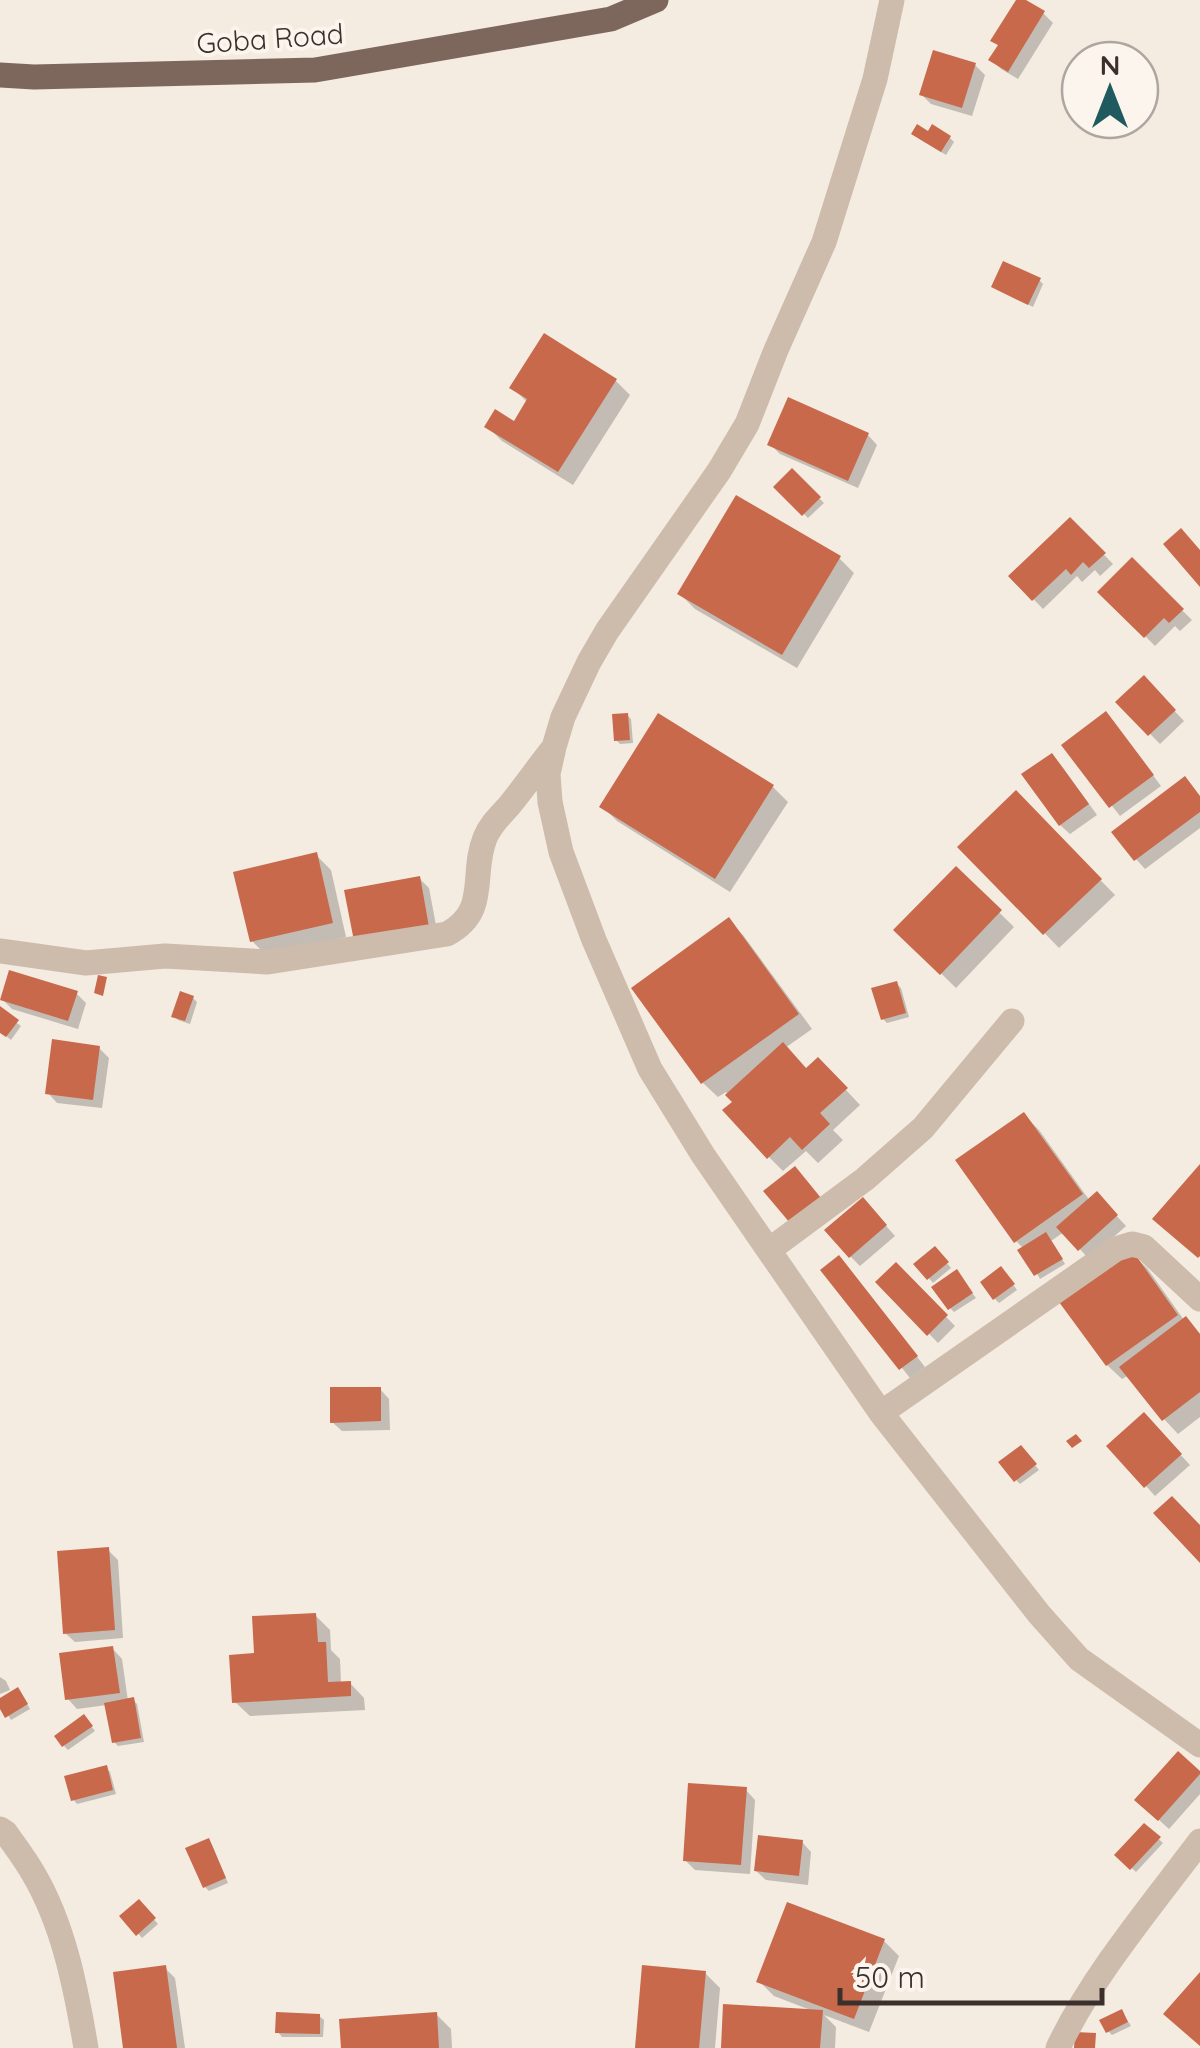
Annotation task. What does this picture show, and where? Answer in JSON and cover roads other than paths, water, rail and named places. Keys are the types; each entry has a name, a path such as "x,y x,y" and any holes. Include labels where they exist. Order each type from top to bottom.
{"main road":[{"name":"Goba Road","path":"0,75 34,78 315,70 611,19 656,0"}],"street":[{"path":"892,0 875,79 824,242 747,424 719,471 607,632 563,717 548,774 550,802 560,852 650,1069 702,1154 880,1413 1079,1658 1200,1745"},
{"path":"0,951 86,962 165,956 268,962 448,934 463,924 473,909 479,853 487,832 554,747"},
{"path":"769,1250 866,1179 923,1128 1012,1021"},
{"path":"880,1413 1116,1248 1132,1244 1144,1247 1200,1299"},
{"path":"0,1830 34,1874 55,1922 75,1984 86,2048"},
{"path":"1058,2048 1118,1951 1200,1841"}]}
